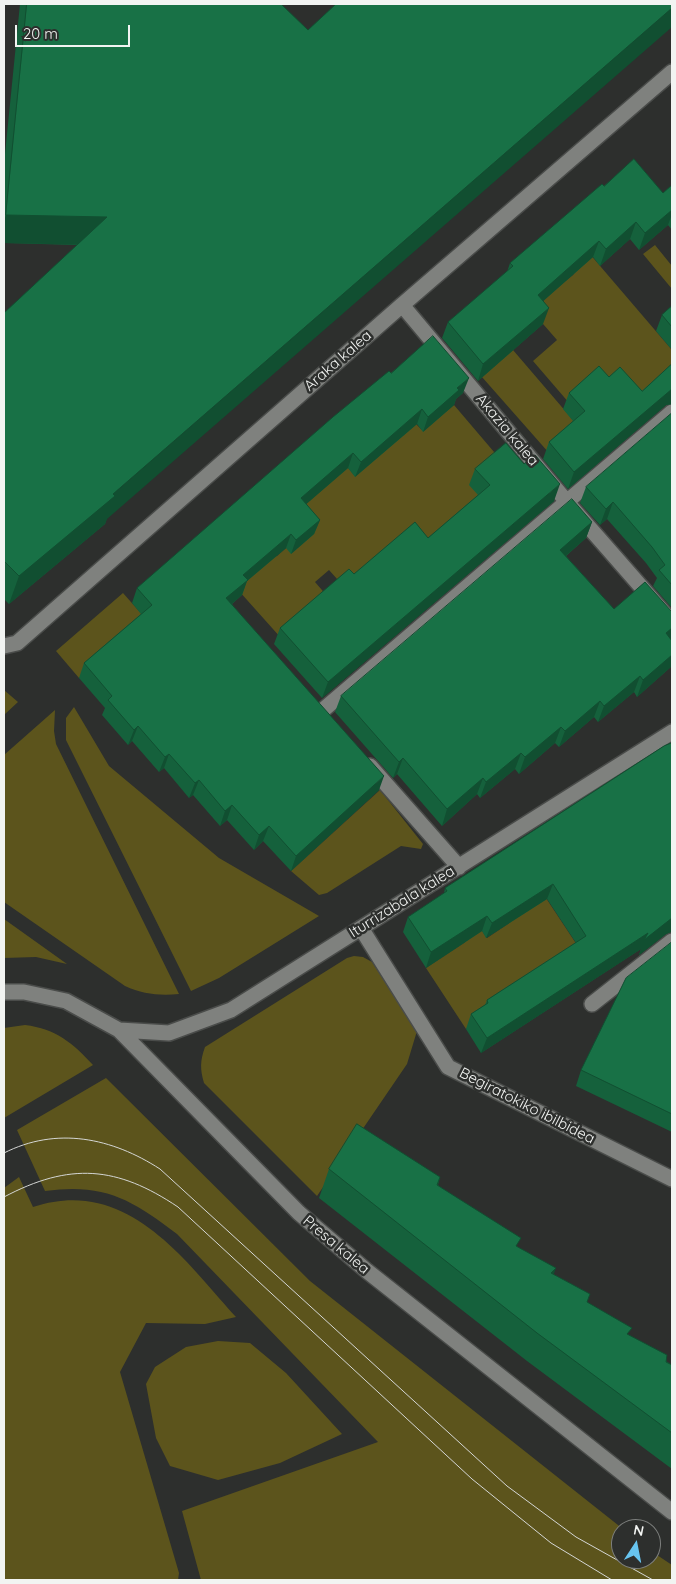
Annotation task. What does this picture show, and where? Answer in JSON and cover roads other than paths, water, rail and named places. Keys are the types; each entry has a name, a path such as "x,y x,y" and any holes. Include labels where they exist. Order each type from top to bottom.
{"street":[{"name":"Araka kalea","path":"4,646 18,643 402,305 672,72"},
{"name":"Akazia kalea","path":"402,305 567,502 672,622"},
{"path":"323,710 672,412"},
{"path":"310,696 335,725"},
{"name":"Iturrizabala kalea","path":"119,1030 169,1033 231,1010 672,732"},
{"path":"360,754 459,867"},
{"name":"Begiratokiko ibilbidea","path":"361,928 448,1066 672,1179"},
{"path":"592,1004 672,941"},
{"name":"Presa kalea","path":"4,992 24,992 66,1001 119,1030 299,1212 367,1271 672,1512"}],"tram line":[{"path":"4,1153 44,1140 84,1139 104,1143 123,1150 142,1158 160,1169 507,1486 576,1537 653,1580"},
{"path":"4,1197 50,1178 72,1174 114,1177 134,1183 156,1193 178,1207 472,1479 551,1543 612,1580"}]}
